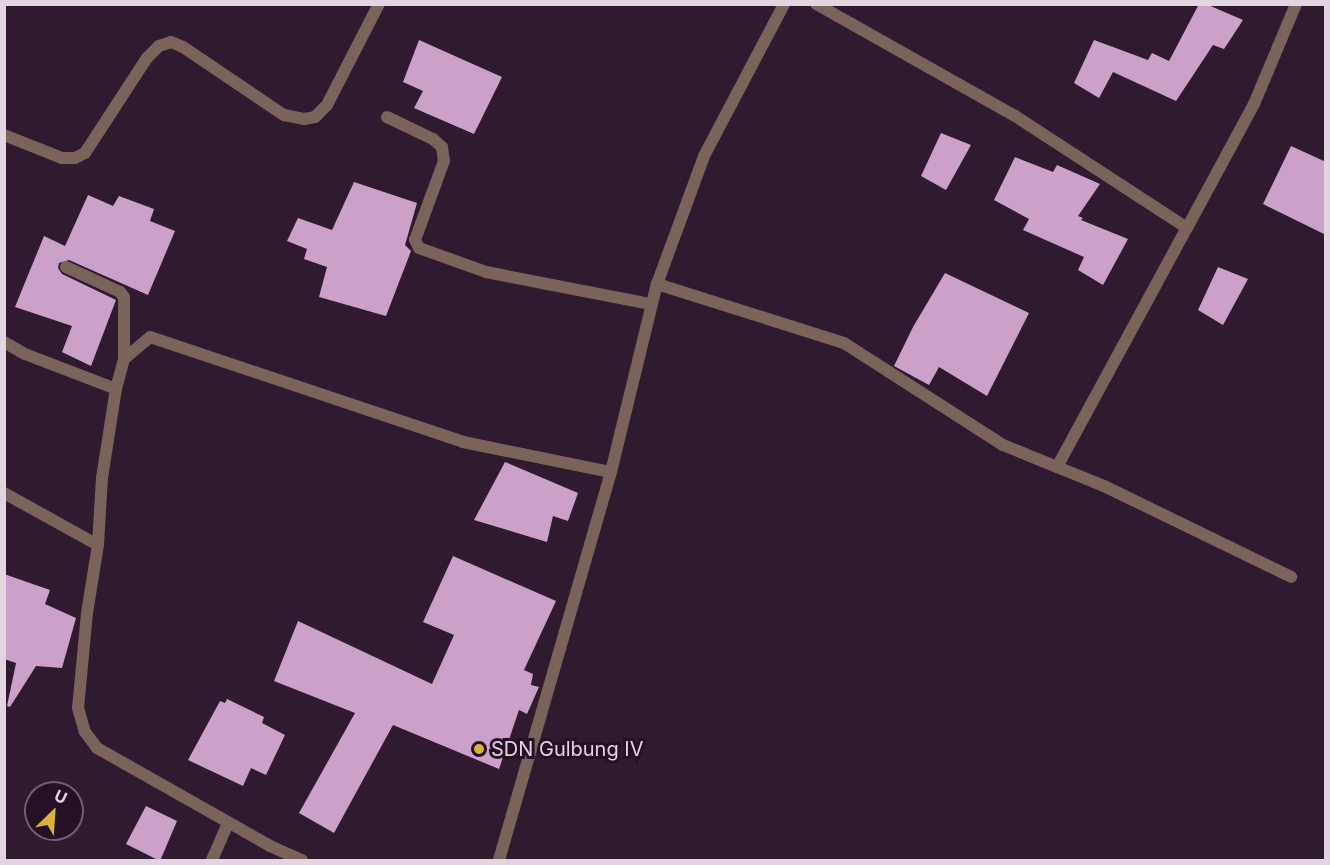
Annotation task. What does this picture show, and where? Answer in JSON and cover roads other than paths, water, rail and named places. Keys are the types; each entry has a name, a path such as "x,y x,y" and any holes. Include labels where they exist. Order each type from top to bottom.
{"street":[{"path":"4,135 62,158 75,158 85,153 147,58 159,46 171,42 183,47 284,115 304,119 315,117 327,105 379,4"},
{"path":"499,861 611,472 657,284 704,156 784,4"},
{"path":"816,4 1015,116 1187,228"},
{"path":"1057,467 1254,104 1296,4"},
{"path":"387,117 434,139 442,147 444,161 415,240 419,248 486,273 651,304"},
{"path":"66,267 120,292 124,297 124,359 116,389 102,478 98,545 87,613 78,708 85,732 97,748 228,823 302,861"},
{"path":"657,284 844,343 1003,445 1104,486 1291,577"},
{"path":"124,359 143,340 156,337 463,442 611,472"},
{"path":"4,342 25,354 116,389"},
{"path":"4,493 98,545"},
{"path":"212,861 228,823"}],"place":[{"name":"SDN Gulbung IV","path":"479,749"}]}
